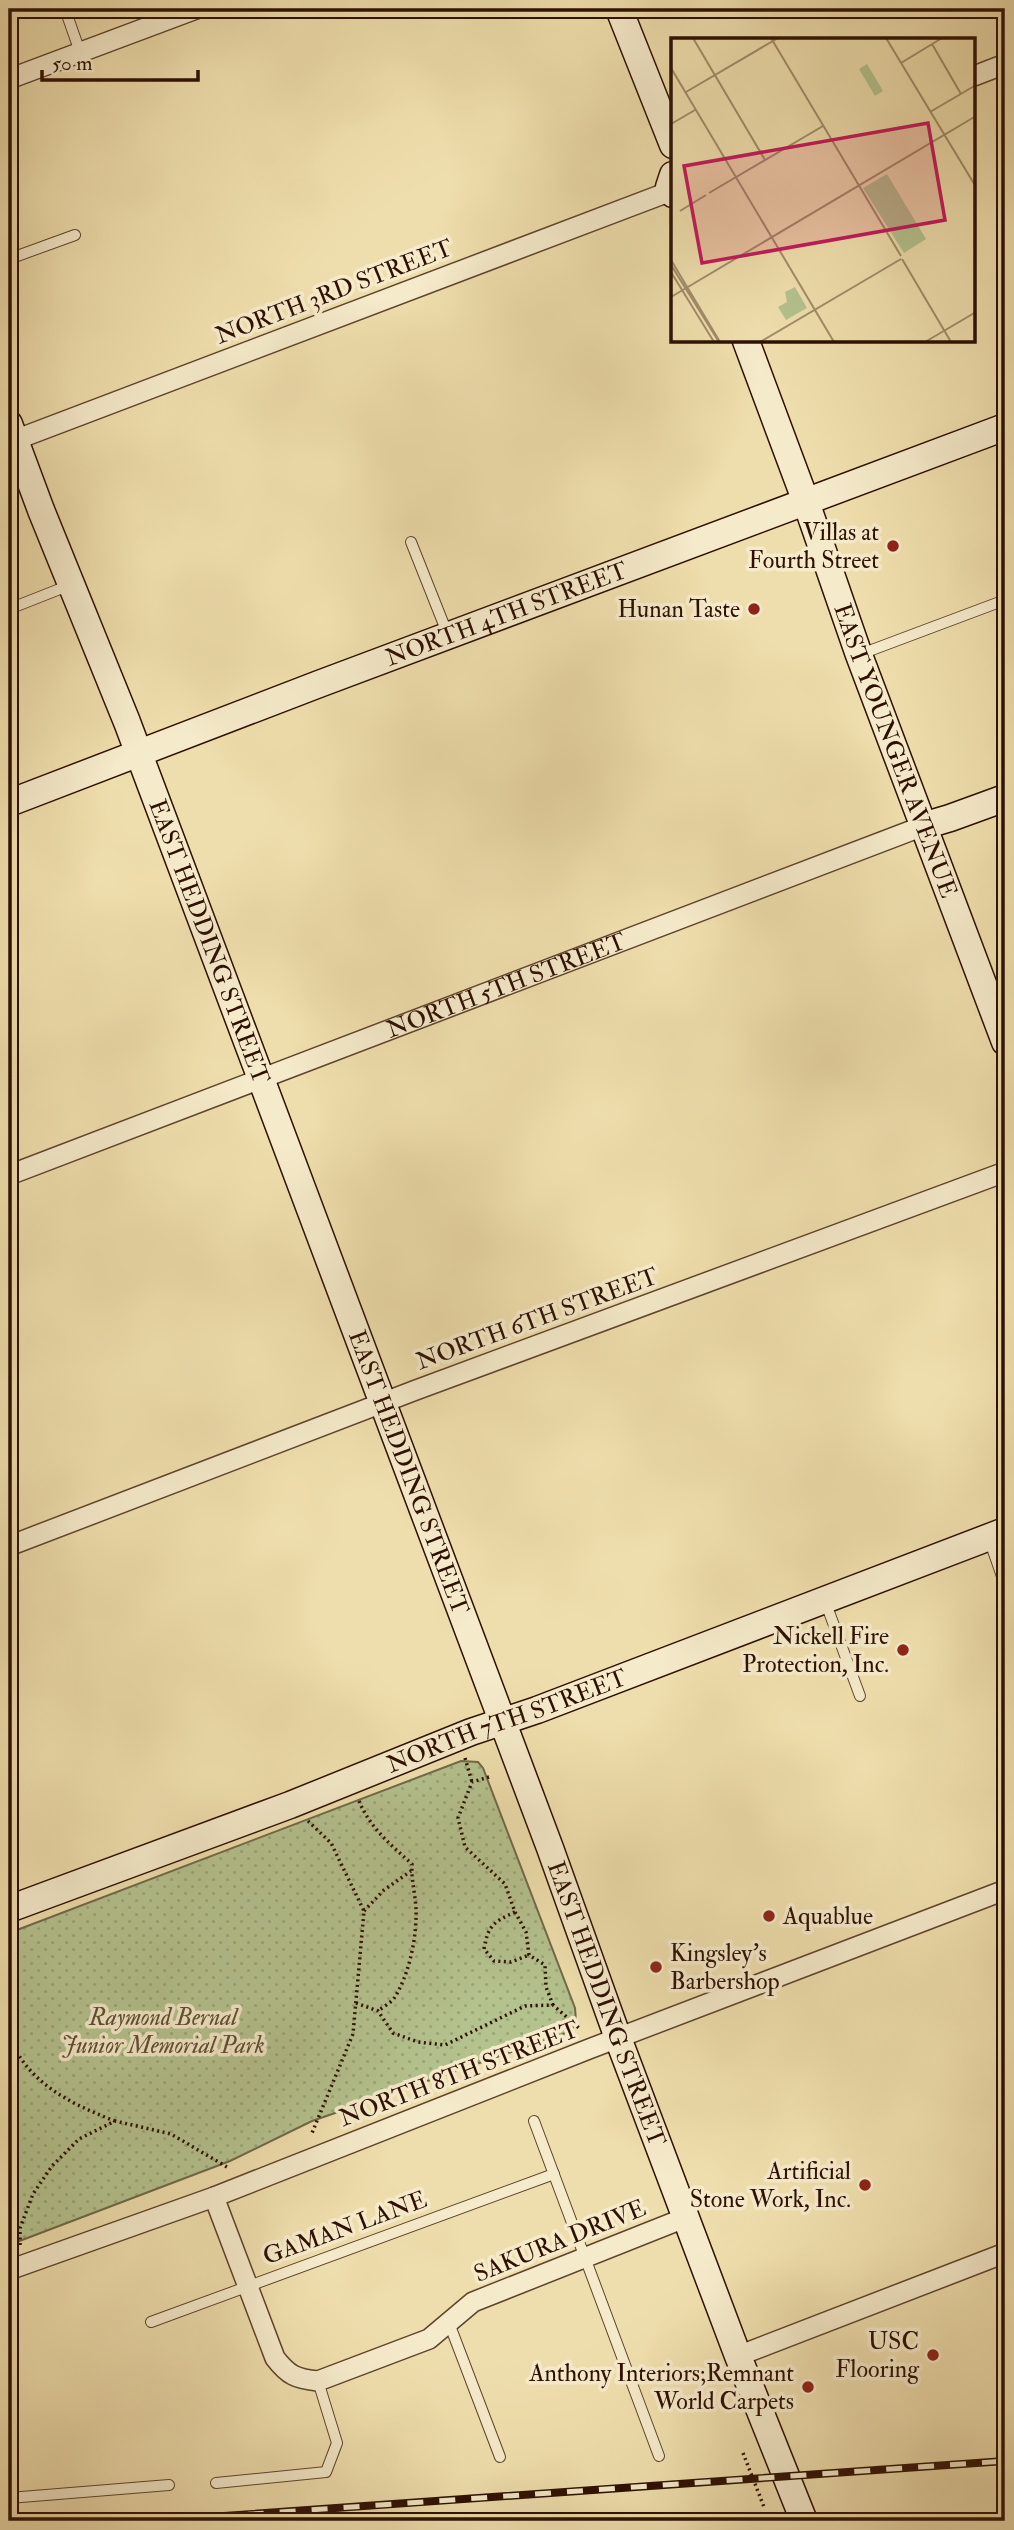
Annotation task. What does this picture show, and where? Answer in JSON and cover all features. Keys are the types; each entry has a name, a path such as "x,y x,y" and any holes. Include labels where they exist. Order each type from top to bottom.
{"main road":[{"path":"619,9 671,140"},
{"name":"EAST YOUNGER AVENUE","path":"747,343 859,655 1005,1042"},
{"name":"NORTH 4TH STREET","path":"9,803 1005,427"},
{"name":"EAST HEDDING STREET","path":"11,436 138,753 618,2038 738,2356 804,2521"},
{"name":"NORTH 5TH STREET","path":"923,825 1005,798"},
{"name":"NORTH 7TH STREET","path":"10,1920 471,1732 997,1534"}],"street":[{"path":"9,79 196,9"},
{"path":"976,75 1005,64"},
{"name":"NORTH 3RD STREET","path":"11,436 671,187"},
{"name":"NORTH 5TH STREET","path":"9,1175 923,825"},
{"name":"NORTH 6TH STREET","path":"9,1546 382,1403 1005,1172"},
{"name":"NORTH 8TH STREET","path":"9,2270 214,2197 1005,1890"},
{"path":"214,2197 275,2358 286,2372 302,2380 318,2381"},
{"name":"SAKURA DRIVE","path":"318,2381 429,2339 473,2302 687,2217"},
{"path":"738,2356 1005,2253"}],"lane":[{"path":"65,9 80,52"},
{"path":"9,259 75,235"},
{"path":"411,542 449,636"},
{"path":"9,609 71,585"},
{"path":"859,655 1005,600"},
{"path":"997,1534 1005,1585"},
{"path":"825,1600 860,1696"},
{"path":"534,2121 659,2456"},
{"name":"GAMAN LANE","path":"151,2322 554,2174"},
{"path":"449,2323 500,2457"},
{"path":"216,2483 326,2472 337,2443 318,2381"},
{"path":"9,2498 169,2485"}],"path":[{"path":"465,1758 472,1782 458,1818 465,1847 505,1884 526,1932 529,1955"},
{"path":"472,1782 489,1777"},
{"path":"348,1781 366,1818 381,1836 412,1864 416,1911 411,1952 394,2000 378,2011"},
{"path":"306,1820 331,1843 364,1911 354,2035 312,2133"},
{"path":"364,1911 384,1890 411,1871"},
{"path":"515,1912 496,1922 487,1933 484,1949 494,1961 511,1962 529,1955"},
{"path":"9,1939 10,1920"},
{"path":"529,1955 545,1965 546,1987 553,2005 579,2028"},
{"path":"356,2003 378,2011 393,2033 418,2042 445,2045 525,2006 553,2005"},
{"path":"9,2037 27,2067 47,2088 77,2106 115,2122 171,2134 227,2167"},
{"path":"20,2245 20,2228 33,2194 52,2166 79,2139 115,2122"},
{"path":"743,2453 764,2507"}],"green space":[{"name":"Raymond Bernal Junior Memorial Park","path":"461,1761 478,1762 483,1768 575,2008 575,2021 569,2032 312,2121 230,2161 9,2245 9,1933"}],"railway":[{"path":"152,2521 1005,2461"}],"place":[{"name":"Villas at Fourth Street","path":"893,546"},
{"name":"Hunan Taste","path":"754,609"},
{"name":"Nickell Fire Protection, Inc.","path":"903,1650"},
{"name":"Aquablue","path":"769,1916"},
{"name":"Kingsley’s Barbershop","path":"656,1967"},
{"name":"Artificial Stone Work, Inc.","path":"865,2185"},
{"name":"USC Flooring","path":"933,2355"},
{"name":"Anthony Interiors;Remnant World Carpets","path":"808,2387"}]}
